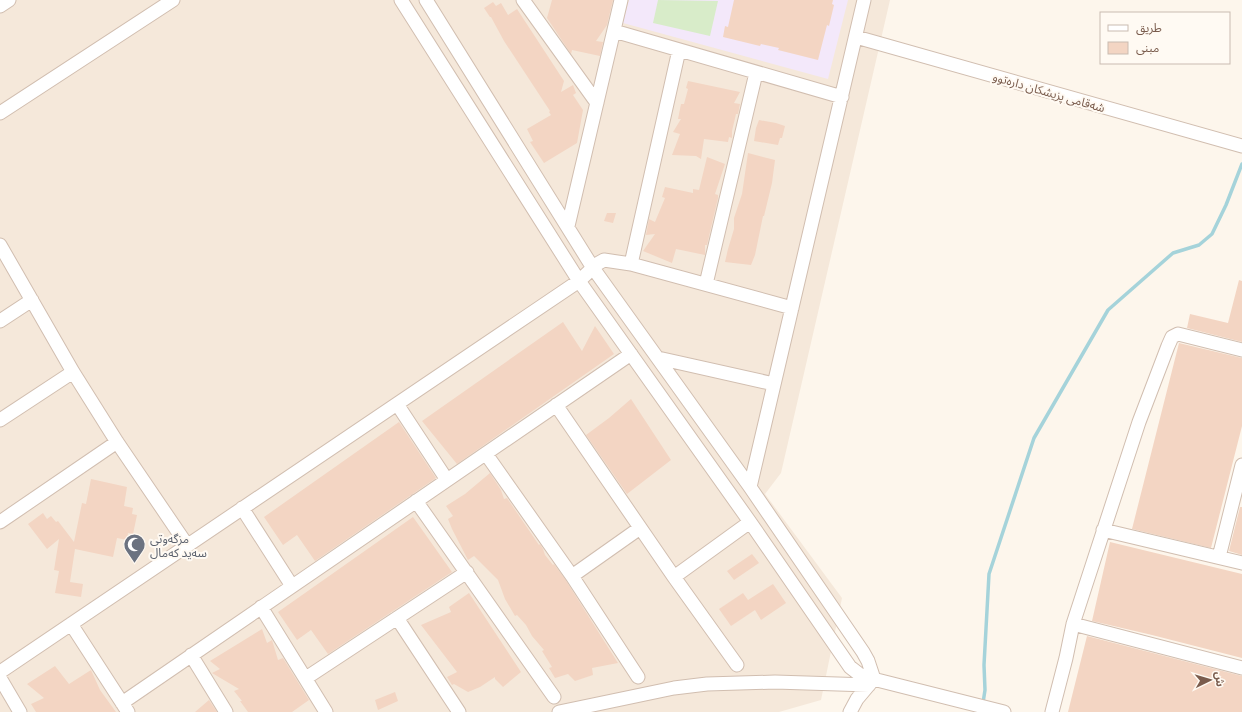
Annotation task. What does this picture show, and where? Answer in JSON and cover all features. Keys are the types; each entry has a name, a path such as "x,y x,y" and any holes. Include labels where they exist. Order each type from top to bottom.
{"street":[{"path":"0,6 9,0"},
{"path":"0,113 172,0"},
{"path":"401,0 579,281 750,522 850,667 872,682"},
{"path":"426,0 593,268 750,487 863,652 868,661 872,682"},
{"path":"568,226 621,0"},
{"path":"750,487 864,0"},
{"path":"527,3 597,103"},
{"path":"614,31 842,97"},
{"name":"شەقامی پزیشکان دارەتوو","path":"856,37 1238,145"},
{"path":"631,264 679,50"},
{"path":"706,284 756,73"},
{"path":"0,245 73,372 117,442 188,545"},
{"path":"0,672 579,281 601,261 607,259 631,264 792,308"},
{"path":"0,321 32,300"},
{"path":"1052,712 1073,624 1103,530 1139,422 1172,337 1178,334 1242,350"},
{"path":"71,624 125,707 191,655 631,354"},
{"path":"658,358 774,384"},
{"path":"0,420 73,372"},
{"path":"397,404 447,480"},
{"path":"556,405 674,577 738,665"},
{"path":"0,522 117,442"},
{"path":"486,454 572,576 638,677"},
{"path":"1220,557 1242,465"},
{"path":"416,501 554,697"},
{"path":"242,508 292,586"},
{"path":"674,577 750,522"},
{"path":"572,576 640,528"},
{"path":"1103,530 1242,563"},
{"path":"306,678 467,572"},
{"path":"261,607 326,712"},
{"path":"397,618 459,712"},
{"path":"1073,624 1242,668"},
{"path":"191,655 226,712"},
{"path":"0,678 20,712"},
{"path":"559,712 674,688 707,684 775,682 872,682 999,711"},
{"path":"850,712 857,699 872,682"}],"shaded area":[{"path":"0,0 890,0 781,473 765,494 842,598 821,700 779,712 0,712"},
{"path":"629,0 848,0 828,79 623,23"}],"green space":[{"path":"658,0 718,1 710,36 653,23"}],"building":[{"path":"552,0 613,0 607,25 596,41 603,42 600,56 572,50 571,54 547,18"},
{"path":"734,0 833,0 832,4 834,5 829,26 827,25 818,60 778,50 779,48 761,44 760,46 723,37 725,26 728,27"},
{"path":"493,2 496,6 501,3 508,15 517,9 564,81 561,92 573,85 576,93 573,95 583,110 577,143 544,163 530,142 533,141 527,129 551,115 549,112 550,111 484,8"},
{"path":"688,81 740,92 734,103 740,104 732,131 732,138 729,137 728,142 704,139 701,159 696,156 672,155 680,134 673,132 681,119 678,119 681,104 684,104 688,89 686,88"},
{"path":"759,120 785,126 782,138 780,138 778,145 754,141"},
{"path":"748,153 775,160 772,183 755,255 751,265 725,262 734,229 734,218 742,194"},
{"path":"707,157 725,164 715,194 718,195 718,198 707,245 705,245 705,255 676,249 672,263 643,251 655,234 646,235 649,219 655,222 665,198 662,197 665,187 693,193 693,189 699,190"},
{"path":"607,213 616,213 613,223 604,221"},
{"path":"1239,280 1242,281 1242,342 1187,328 1190,314 1228,323"},
{"path":"563,322 582,351 595,326 614,354 457,464 422,421"},
{"path":"1179,343 1242,358 1242,426 1211,548 1132,529"},
{"path":"631,399 671,460 627,494 586,435"},
{"path":"399,422 436,478 315,561 297,535 283,545 264,517"},
{"path":"490,473 501,490 504,499 507,498 539,545 540,544 545,555 565,579 618,663 592,668 593,675 575,681 568,674 555,678 549,668 552,667 542,651 544,650 532,636 526,625 517,615 515,616 505,599 498,580 474,556 468,560 452,529 448,519 453,516 446,506 465,494"},
{"path":"91,479 127,487 124,506 133,508 132,514 137,515 133,534 128,533 127,540 117,538 113,557 75,549 70,582 83,584 81,597 55,593 59,571 54,570 59,539 47,549 28,524 43,513 47,519 51,516 56,522 58,521 74,542 82,503 86,504"},
{"path":"1240,507 1242,507 1242,555 1229,551"},
{"path":"413,517 452,572 328,654 311,630 297,640 278,612"},
{"path":"1110,542 1242,574 1242,658 1092,621"},
{"path":"752,554 759,563 734,580 727,571"},
{"path":"773,584 786,603 761,620 755,610 731,626 719,609 743,593 748,600"},
{"path":"469,593 521,672 503,687 495,679 495,677 480,687 468,692 454,684 452,685 447,677 457,672 421,625 451,612 449,607"},
{"path":"262,629 267,643 272,640 278,660 283,658 309,700 292,712 248,712 234,691 239,689 212,673 220,669 210,661"},
{"path":"1087,636 1242,676 1242,712 1068,712"},
{"path":"55,666 69,684 91,670 100,690 116,712 36,712 31,704 44,698 27,684"},
{"path":"395,692 398,701 378,710 375,700"},
{"path":"209,700 217,712 195,712"}],"waterway":[{"path":"983,703 985,690 984,665 989,574 1034,438 1108,310 1173,253 1199,245 1212,234 1226,205 1242,164"}],"place":[{"name":"مزگەوتی سەید کەمال","path":"134,564"}]}
